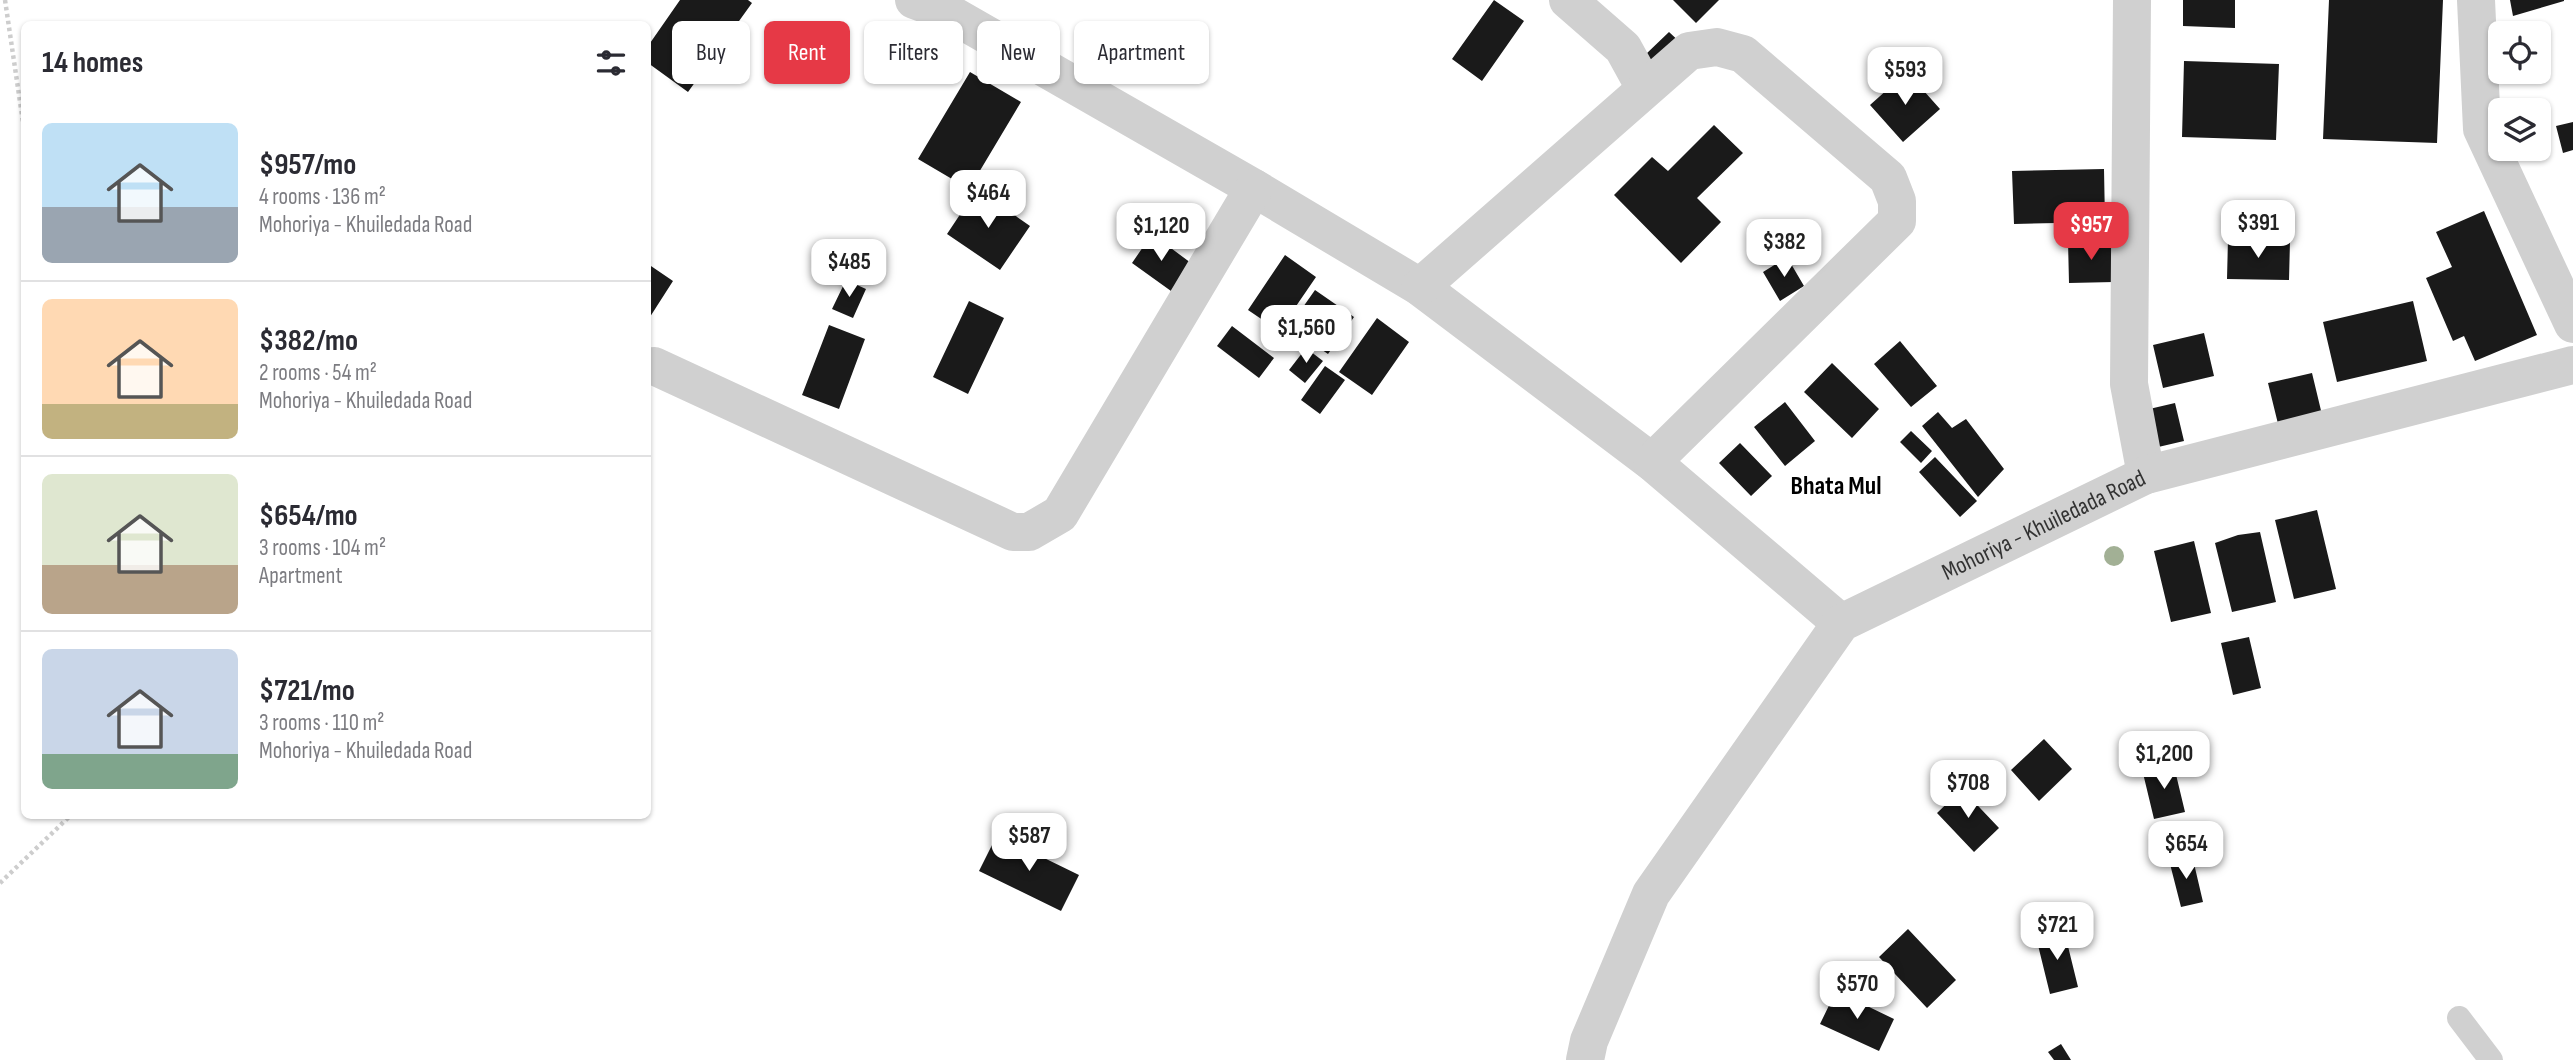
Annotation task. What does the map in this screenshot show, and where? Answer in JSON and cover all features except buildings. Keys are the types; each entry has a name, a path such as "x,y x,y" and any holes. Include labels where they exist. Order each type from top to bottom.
{"street":[{"path":"914,0 947,12 1254,188 1420,287 1652,462 1841,623"},
{"path":"1568,0 1623,48 1644,88"},
{"path":"2132,0 2129,384 2146,475"},
{"path":"2476,0 2482,129 2573,324"},
{"path":"1420,287 1689,51 1717,47 1743,54 1888,178 1897,201 1897,221 1652,462"},
{"path":"654,366 1013,533 1029,532 1060,513 1254,188"},
{"name":"Mohoriya - Khuiledada Road","path":"1585,1060 1589,1041 1651,894 1841,623 2146,475 2573,365"}],"lane":[{"path":"2459,1018 2491,1060"}],"path":[{"path":"5,0 21,109"},
{"path":"0,883 67,819"}],"district":[{"name":"Bhata Mul","path":"1836,486"}]}
